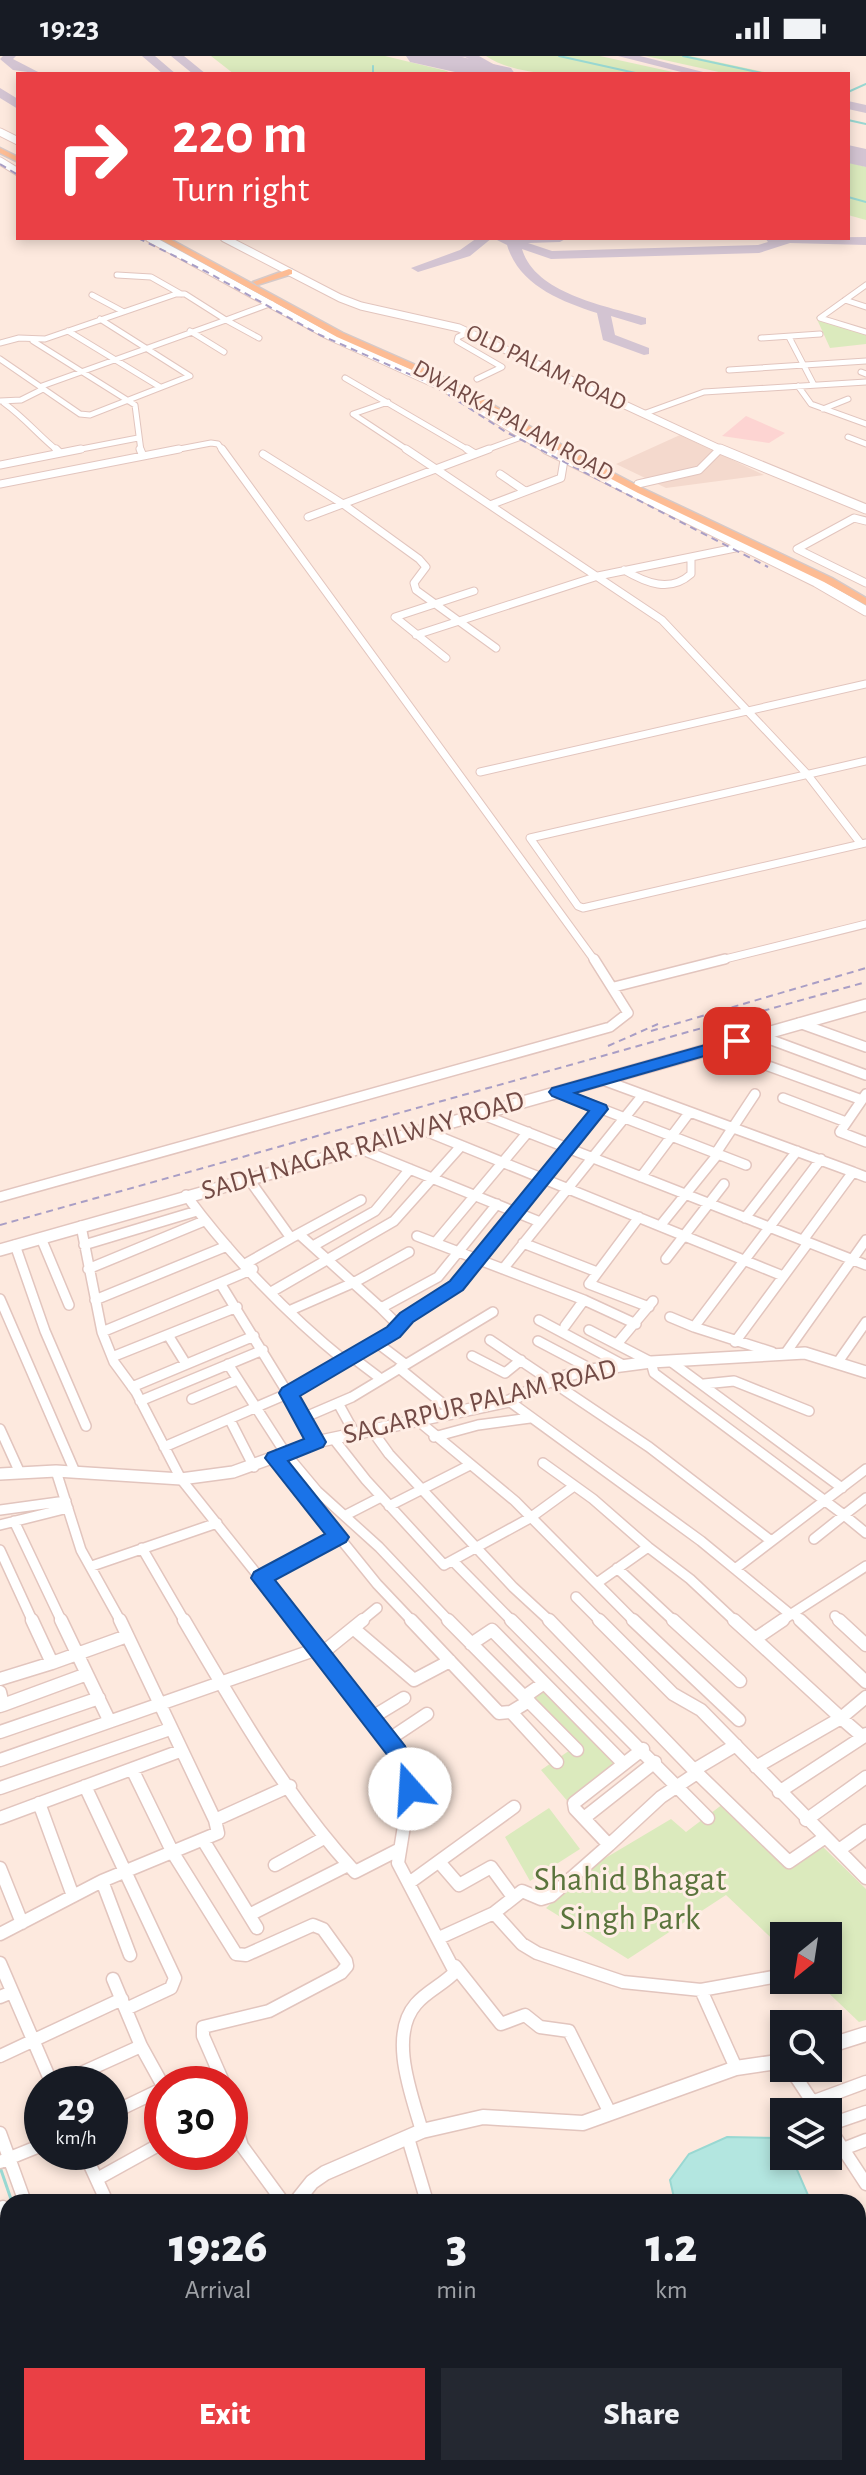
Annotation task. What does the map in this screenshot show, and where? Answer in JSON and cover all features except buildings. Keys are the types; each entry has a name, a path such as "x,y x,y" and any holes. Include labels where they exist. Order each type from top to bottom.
{"main road":[{"name":"DWARKA-PALAM ROAD","path":"166,240 340,335 447,382 641,491 866,599"},
{"name":"DWARKA-PALAM ROAD","path":"177,240 347,333 453,379 638,484 866,599"},
{"path":"257,282 289,272"}],"street":[{"path":"153,240 329,336 444,388 564,460 816,582 866,611"},
{"name":"OLD PALAM ROAD","path":"228,240 361,306 435,320 469,332 760,468 834,494 866,509"},
{"path":"117,275 147,274 166,282 181,294 259,338"},
{"path":"866,285 820,318 866,332"},
{"path":"0,343 19,338 39,340 181,294"},
{"path":"92,295 122,311"},
{"path":"845,300 866,307"},
{"path":"2,402 37,394 42,386 80,371 272,303"},
{"path":"0,359 80,414 90,415 189,374 100,319"},
{"path":"68,331 160,387"},
{"path":"190,331 224,352"},
{"path":"469,332 458,337 457,341 502,367 477,379"},
{"path":"761,338 820,334"},
{"path":"789,337 814,385"},
{"path":"31,339 130,400 138,410 138,438 143,456"},
{"path":"729,370 866,361"},
{"path":"345,378 475,454"},
{"path":"646,413 695,393 866,382"},
{"path":"798,386 808,402 866,424"},
{"path":"823,409 848,399"},
{"path":"2,402 34,425 40,436 60,453"},
{"path":"388,402 354,415 662,620 807,774 863,843 583,908 578,906 530,839 534,835 807,774 866,761"},
{"path":"308,517 524,436"},
{"path":"848,437 866,444"},
{"path":"0,465 138,438"},
{"path":"0,484 218,444 614,987 628,1013 614,1025 0,1197"},
{"path":"638,484 699,470 720,449"},
{"path":"263,454 343,504 424,563 424,571 414,586 435,605 496,648"},
{"path":"490,505 562,478 564,460"},
{"path":"500,474 525,491"},
{"path":"866,521 854,518 797,549 866,583"},
{"path":"416,635 598,576 740,547"},
{"path":"624,570 644,581 675,585 691,574 691,557"},
{"path":"446,658 395,617 474,591"},
{"path":"480,772 866,684"},
{"path":"614,987 866,924"},
{"name":"SADH NAGAR RAILWAY ROAD","path":"0,1250 866,1005"},
{"path":"799,1023 866,1047"},
{"path":"758,1035 866,1075"},
{"path":"716,1047 864,1097 841,1133 866,1142"},
{"path":"603,1080 866,1177"},
{"path":"558,1092 746,1165"},
{"path":"660,1226 717,1153 755,1094"},
{"path":"503,1269 642,1096"},
{"path":"783,1098 846,1122"},
{"path":"164,1447 289,1393 400,1327 407,1317 454,1288 600,1109"},
{"path":"641,1177 689,1113"},
{"path":"481,1114 866,1265"},
{"path":"422,1130 783,1276"},
{"path":"435,1243 528,1132"},
{"path":"273,1291 394,1221 461,1146"},
{"path":"357,1147 540,1222"},
{"path":"745,1218 797,1151"},
{"path":"694,1327 821,1159"},
{"path":"313,1246 373,1212 410,1169"},
{"path":"735,1342 853,1172"},
{"path":"248,1178 295,1236 313,1246 355,1282 400,1327"},
{"path":"666,1259 724,1184"},
{"path":"186,1195 204,1221 291,1310 349,1359 381,1379"},
{"path":"102,1332 220,1283 295,1236 361,1200"},
{"path":"381,1308 434,1280 497,1204"},
{"path":"84,1245 197,1211"},
{"path":"617,1344 651,1304 590,1285 639,1217"},
{"path":"88,1269 204,1221"},
{"path":"81,1226 102,1332 112,1357 140,1401 181,1479 262,1578 404,1763 410,1789 398,1863 453,1963 501,2024 525,2015 540,2027 569,2031 610,2113"},
{"path":"417,1236 584,1300 636,1324"},
{"path":"41,1238 69,1305"},
{"path":"670,1317 735,1342 782,1354 866,1240"},
{"path":"523,1243 597,1272"},
{"path":"15,1245 45,1331 86,1426"},
{"path":"95,1300 227,1246"},
{"path":"291,1310 355,1282 409,1252"},
{"path":"220,1283 316,1442"},
{"path":"0,1299 75,1472"},
{"path":"565,1326 584,1300"},
{"path":"112,1357 237,1307"},
{"path":"303,1418 338,1403 493,1312"},
{"path":"539,1320 625,1366"},
{"path":"838,1362 866,1322"},
{"path":"589,1330 651,1362 654,1373 866,1533"},
{"path":"168,1335 186,1364"},
{"path":"132,1387 254,1336"},
{"path":"490,1340 649,1447 770,1540"},
{"path":"538,1341 593,1370"},
{"path":"376,1342 453,1412"},
{"path":"140,1401 263,1350"},
{"name":"SAGARPUR PALAM ROAD","path":"0,1474 56,1471 181,1479 254,1467 316,1442 509,1401 552,1380 593,1370 651,1362 805,1353 866,1372"},
{"path":"472,1356 505,1373 521,1360"},
{"path":"670,1361 842,1488"},
{"path":"228,1364 280,1456 339,1537 377,1584 499,1713 511,1712 544,1683"},
{"path":"192,1399 237,1380"},
{"path":"704,1384 734,1381 809,1411"},
{"path":"509,1401 735,1569 792,1614 866,1682"},
{"path":"338,1403 354,1432"},
{"path":"434,1437 478,1425 530,1418"},
{"path":"416,1419 515,1501 681,1668 739,1720"},
{"path":"230,1420 254,1467"},
{"path":"0,1429 20,1473"},
{"path":"371,1429 476,1548 695,1772 789,1862 824,1838"},
{"path":"333,1438 444,1565 530,1518 574,1486"},
{"path":"280,1456 346,1515 577,1750"},
{"path":"543,1463 690,1579 841,1718 864,1735 779,1792"},
{"path":"346,1515 422,1488 470,1465"},
{"path":"735,1569 866,1469"},
{"path":"0,1934 102,1881 218,1833 215,1820 159,1702 92,1566 81,1550 56,1471"},
{"path":"814,1539 866,1498"},
{"path":"0,1510 67,1504"},
{"path":"0,1525 67,1504"},
{"path":"14,1521 109,1720"},
{"path":"92,1566 217,1523"},
{"path":"262,1578 339,1537"},
{"path":"597,1583 648,1547"},
{"path":"142,1548 243,1721 324,1838 348,1865 359,1871 398,1850"},
{"path":"1,1555 52,1663"},
{"path":"454,1562 643,1749 708,1818"},
{"path":"755,1639 866,1566"},
{"path":"617,1568 740,1681"},
{"path":"576,1597 673,1694 696,1705 866,1878"},
{"path":"0,1760 159,1702 319,1651 377,1608"},
{"path":"835,1616 861,1633 866,1645"},
{"path":"353,1628 414,1680 450,1661"},
{"path":"471,1644 492,1630 624,1764"},
{"path":"0,1679 127,1636"},
{"path":"0,1692 2,1705 87,1674"},
{"path":"756,1767 841,1718 866,1697"},
{"path":"0,1732 99,1698"},
{"path":"371,1718 404,1698"},
{"path":"511,1712 557,1762"},
{"path":"388,1740 427,1714"},
{"path":"0,1788 170,1729"},
{"path":"439,1938 494,1913 522,1891 541,1899 551,1896 677,1785 736,1745"},
{"path":"609,1845 574,1803 643,1749"},
{"path":"0,1818 180,1751"},
{"path":"584,1818 655,1762"},
{"path":"132,1769 173,1853 236,1954 246,1955 313,1925 323,1929 347,1966 341,1973 277,2008 203,2027 203,2036 216,2066"},
{"path":"806,1820 866,1777"},
{"path":"0,2056 175,1984 85,1786"},
{"path":"215,1820 290,1786"},
{"path":"39,1803 73,1896"},
{"path":"409,1883 514,1807"},
{"path":"839,1850 866,1831"},
{"path":"275,1865 324,1838"},
{"path":"203,1840 257,1928"},
{"path":"440,1863 459,1885 491,1867 513,1897"},
{"path":"249,1915 348,1865"},
{"path":"0,1868 22,1923"},
{"path":"102,1881 130,1955"},
{"path":"494,1913 522,1944 553,1961 623,1982 701,1990 770,1978"},
{"path":"0,1963 6,1995 45,2066"},
{"path":"426,2194 403,2060 408,2019 419,2002 452,1977 455,1972 453,1963"},
{"path":"113,1979 151,2066"},
{"path":"701,1990 736,2068"},
{"path":"842,2042 866,2034"},
{"path":"95,2066 141,2046"},
{"path":"302,2194 325,2173 415,2135 483,2117 569,2124 610,2113 736,2068 770,2063"},
{"path":"834,2098 866,2082"},
{"path":"842,2120 866,2112"},
{"path":"0,2133 4,2161 21,2194"},
{"path":"866,2140 843,2149 862,2171 866,2184"},
{"path":"4,2161 24,2153"},
{"path":"97,2179 144,2153"},
{"path":"248,2155 277,2194"},
{"path":"93,2170 104,2194"}],"shaded area":[{"path":"746,416 785,433 769,443 722,436"},
{"path":"680,435 764,475 666,488 616,464"}],"green space":[{"path":"211,56 385,56 448,72 231,72"},
{"path":"486,56 600,56 673,72 535,72 504,65"},
{"path":"646,56 690,56 764,72 719,72"},
{"path":"850,163 866,167 866,220 850,216"},
{"path":"816,317 866,333 866,344 830,348"},
{"path":"545,1684 620,1766 569,1803 541,1770 576,1746 527,1698"},
{"name":"Shahid Bhagat Singh Park","path":"723,1804 786,1867 820,1844 866,1889 866,2020 859,2022 830,1994 842,1994 842,1922 770,1922 770,1937 726,1895 628,1959 546,1908 592,1866 671,1819 686,1832"},
{"path":"549,1808 580,1849 530,1881 505,1837"}],"water":[{"path":"727,2137 770,2138 770,2170 797,2170 808,2194 673,2194 670,2180 689,2154"}],"waterway":[{"path":"559,56 631,72"},
{"path":"683,56 757,72"},
{"path":"373,66 373,72"},
{"path":"850,91 866,84"},
{"path":"850,120 866,124"},
{"path":"850,198 866,202"},
{"path":"0,2167 9,2194"}],"taxiway":[{"path":"10,56 6,59 17,68 30,72"},
{"path":"148,56 168,72"},
{"path":"177,56 197,72"},
{"path":"433,59 460,56"},
{"path":"470,56 501,72"},
{"path":"624,56 696,72"},
{"path":"0,92 16,104"},
{"path":"850,105 866,109"},
{"path":"418,268 465,253 482,240"},
{"path":"504,240 513,242"},
{"path":"818,240 866,241"},
{"path":"513,242 551,255 759,249 785,241"},
{"path":"513,242 519,262 560,297 603,311 608,337 644,351"},
{"path":"595,307 641,321"}],"runway":[{"path":"420,56 492,72"},
{"path":"850,154 866,158"}],"railway":[{"path":"0,164 16,174"},
{"path":"142,240 320,335 432,384 506,432 768,567"},
{"path":"651,1031 866,968"},
{"path":"0,1225 866,982"},
{"path":"608,1046 658,1024"}],"route":[{"path":"410,1789 398,1752 262,1578 339,1537 275,1458 316,1442 289,1393 397,1330 407,1317 457,1285 600,1109 558,1092 737,1041"}]}
